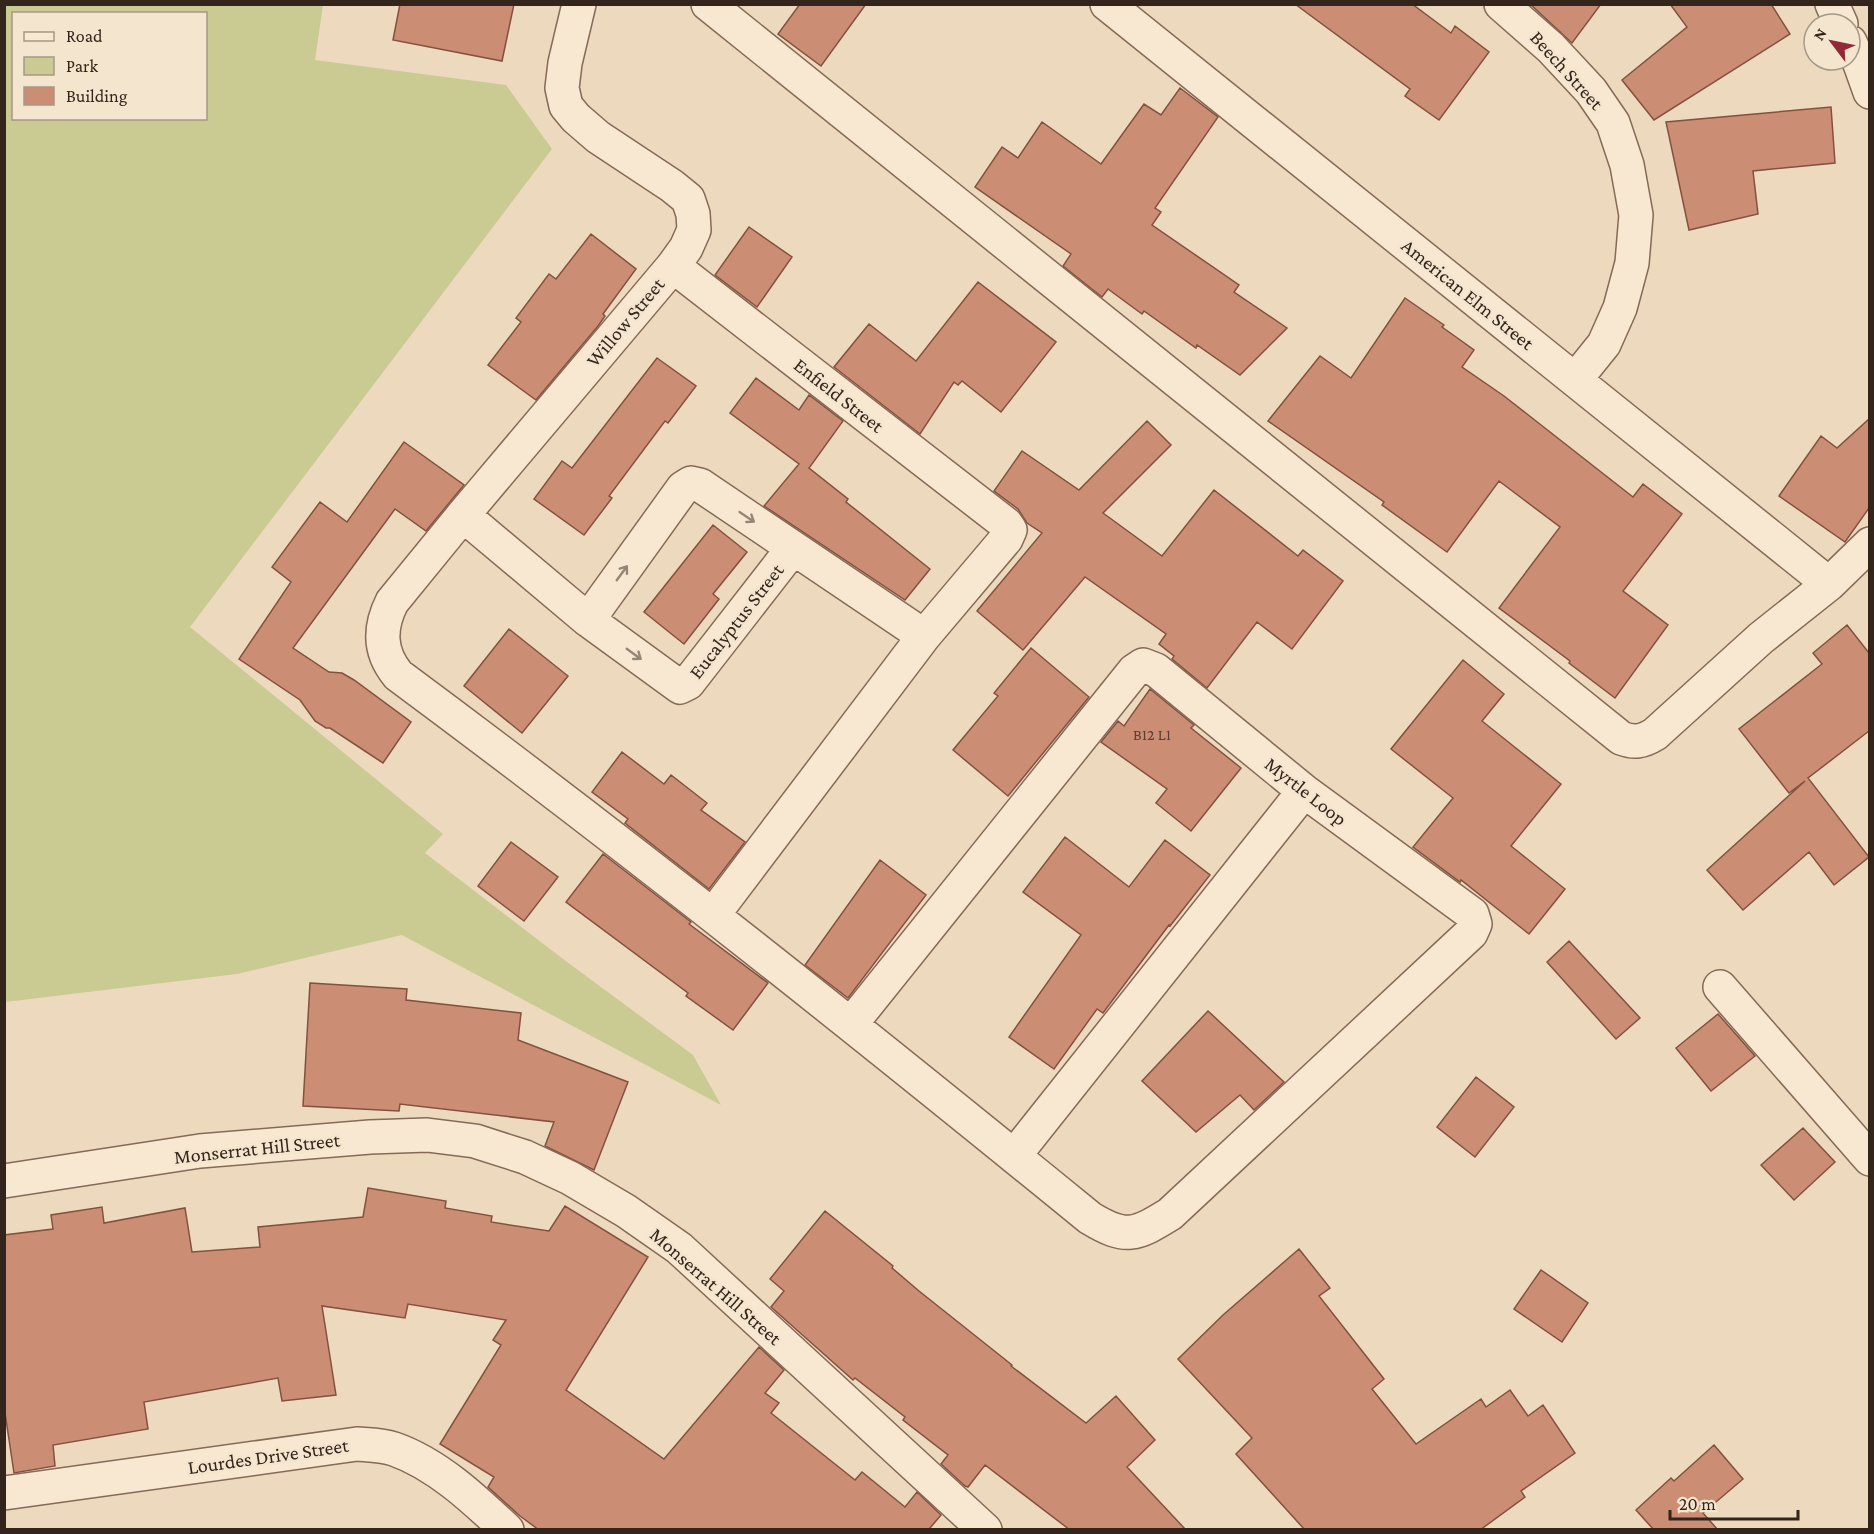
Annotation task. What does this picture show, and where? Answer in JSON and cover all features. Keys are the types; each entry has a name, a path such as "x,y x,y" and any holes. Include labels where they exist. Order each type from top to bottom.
{"street":[{"name":"Willow Street","path":"579,4 565,63 562,88 566,106 598,137 688,199 693,214 694,230 686,249 673,266 392,602 386,614 382,641 391,666 398,675 714,915"},
{"path":"708,4 1621,738 1632,742 1646,740 1655,734 1761,638 1828,584 1869,543"},
{"name":"American Elm Street","path":"1107,4 1828,584"},
{"name":"Beech Street","path":"1501,4 1551,48 1591,91 1613,123 1627,165 1636,215 1632,263 1620,308 1604,344 1575,380"},
{"path":"1862,70 1869,92"},
{"name":"Enfield Street","path":"673,266 1006,524 1010,530 1006,539 924,636"},
{"name":"Eucalyptus Street","path":"588,620 683,488 691,483 700,485 924,636"},
{"name":"Eucalyptus Street","path":"463,515 588,620 680,687 688,683 793,548"},
{"path":"924,636 714,915 1014,1156 1304,791"},
{"name":"Myrtle Loop","path":"851,1024 1134,671 1143,665 1156,670 1304,791 1472,914 1475,924 1471,933 1170,1214 1149,1227 1130,1233 1110,1230 1090,1218 1014,1156"},
{"path":"1720,987 1869,1159"},
{"name":"Monserrat Hill Street","path":"4,1181 200,1151 370,1137 428,1135 475,1141 525,1157 570,1178 626,1211 680,1248 985,1530"},
{"name":"Lourdes Drive Street","path":"4,1493 357,1444 391,1448 413,1459 459,1486 507,1530"}],"green space":[{"path":"4,5 323,5 315,60 506,85 552,149 190,627 443,834 425,853 693,1055 721,1105 402,935 237,974 5,1002"}],"building":[{"path":"400,4 514,4 502,61 393,40"},
{"path":"800,4 866,4 821,66 778,34"},
{"path":"1295,4 1412,4 1451,33 1455,26 1489,52 1439,120 1405,96 1410,89"},
{"path":"1530,4 1601,4 1572,43"},
{"path":"1670,4 1771,4 1790,34 1654,120 1622,80 1687,27"},
{"path":"1180,88 1218,117 1155,208 1161,212 1152,225 1239,285 1234,292 1287,328 1240,375 1197,345 1196,348 1144,311 1142,314 1108,289 1102,297 1063,266 1071,254 975,187 1002,147 1018,158 1042,122 1101,164 1144,104 1161,115"},
{"path":"1831,107 1835,163 1753,171 1758,214 1689,230 1666,122"},
{"path":"749,227 792,257 757,307 715,275"},
{"path":"591,234 636,269 603,314 605,316 598,326 536,400 488,365 521,322 516,318 549,274 556,279"},
{"path":"978,282 1056,342 1001,412 962,381 958,385 954,382 920,434 834,367 869,324 916,361"},
{"path":"1405,298 1444,325 1442,327 1474,350 1462,367 1504,396 1633,497 1643,484 1682,514 1623,591 1668,625 1615,698 1499,608 1560,527 1499,481 1447,552 1382,505 1384,502 1268,421 1320,356 1351,378"},
{"path":"657,358 696,386 668,423 665,421 609,496 612,498 584,535 534,499 562,461 572,468"},
{"path":"756,378 799,410 809,395 843,421 809,468 848,499 846,502 930,569 905,600 764,506 799,464 730,413"},
{"path":"1869,419 1869,508 1845,542 1779,496 1821,436 1837,448"},
{"path":"1147,421 1171,445 1103,513 1162,556 1214,490 1298,556 1303,550 1343,581 1292,649 1257,622 1207,688 1172,659 1174,656 1159,644 1166,634 1085,577 1023,650 977,611 1042,533 1027,523 1018,509 994,491 1022,451 1079,490"},
{"path":"404,442 464,485 426,531 395,509 293,648 329,672 342,673 354,680 411,722 383,763 330,728 315,721 300,700 239,659 291,582 272,567 320,502 347,522"},
{"path":"713,525 747,552 713,594 719,599 684,644 644,612"},
{"path":"1847,625 1869,653 1869,731 1808,778 1869,857 1834,885 1809,852 1743,910 1707,870 1805,781 1789,793 1739,729 1822,664 1813,653"},
{"path":"509,629 568,676 522,733 464,686"},
{"path":"1031,648 1089,697 1008,796 953,750 998,696 994,693"},
{"path":"1463,660 1504,694 1482,721 1561,784 1511,846 1565,889 1529,934 1461,880 1460,882 1413,847 1453,798 1391,749"},
{"path":"1150,689 1194,725 1191,728 1241,768 1191,831 1156,803 1167,789 1101,742 1118,721 1124,726"},
{"path":"622,752 664,784 671,775 707,803 701,810 745,842 709,889 625,823 628,819 592,792"},
{"path":"1065,837 1129,887 1165,840 1210,875 1103,1013 1097,1009 1054,1069 1009,1037 1081,935 1023,892"},
{"path":"511,842 558,877 524,921 478,886"},
{"path":"603,854 691,922 689,924 768,983 733,1030 686,996 688,993 566,902"},
{"path":"880,860 926,895 848,998 805,965"},
{"path":"1569,941 1640,1018 1616,1039 1547,962"},
{"path":"310,983 407,989 406,1000 521,1013 518,1040 628,1082 594,1170 545,1146 554,1122 400,1104 399,1111 303,1106"},
{"path":"1208,1011 1284,1082 1254,1110 1240,1095 1196,1132 1142,1081"},
{"path":"1718,1014 1755,1056 1711,1091 1676,1048"},
{"path":"1476,1077 1514,1107 1475,1157 1437,1127"},
{"path":"1803,1128 1835,1162 1794,1200 1761,1165"},
{"path":"368,1188 446,1201 445,1208 492,1216 491,1222 549,1231 565,1206 648,1257 566,1390 664,1459 759,1347 784,1370 765,1393 779,1403 771,1413 855,1480 862,1472 905,1507 917,1492 941,1515 930,1528 932,1530 539,1530 488,1487 494,1477 440,1444 501,1345 493,1340 506,1320 408,1304 405,1318 322,1306 336,1395 282,1401 278,1378 144,1402 148,1429 53,1445 55,1466 14,1473 4,1406 4,1235 53,1229 51,1215 102,1207 104,1223 185,1208 192,1252 260,1247 258,1227 363,1217"},
{"path":"825,1211 1011,1366 1086,1423 1116,1396 1155,1440 1127,1467 1186,1530 1070,1530 985,1465 968,1487 965,1486 941,1464 948,1455 903,1420 905,1417 855,1378 853,1380 771,1307 784,1291 770,1279"},
{"path":"1299,1249 1330,1288 1319,1296 1384,1379 1372,1389 1416,1444 1481,1399 1486,1407 1510,1390 1528,1416 1543,1405 1575,1453 1521,1491 1525,1497 1480,1530 1305,1530 1236,1454 1252,1438 1178,1359 1223,1315"},
{"path":"1541,1270 1588,1303 1562,1342 1514,1309"},
{"path":"1714,1445 1743,1479 1703,1513 1718,1530 1654,1530 1636,1510 1671,1478 1674,1481"}]}
